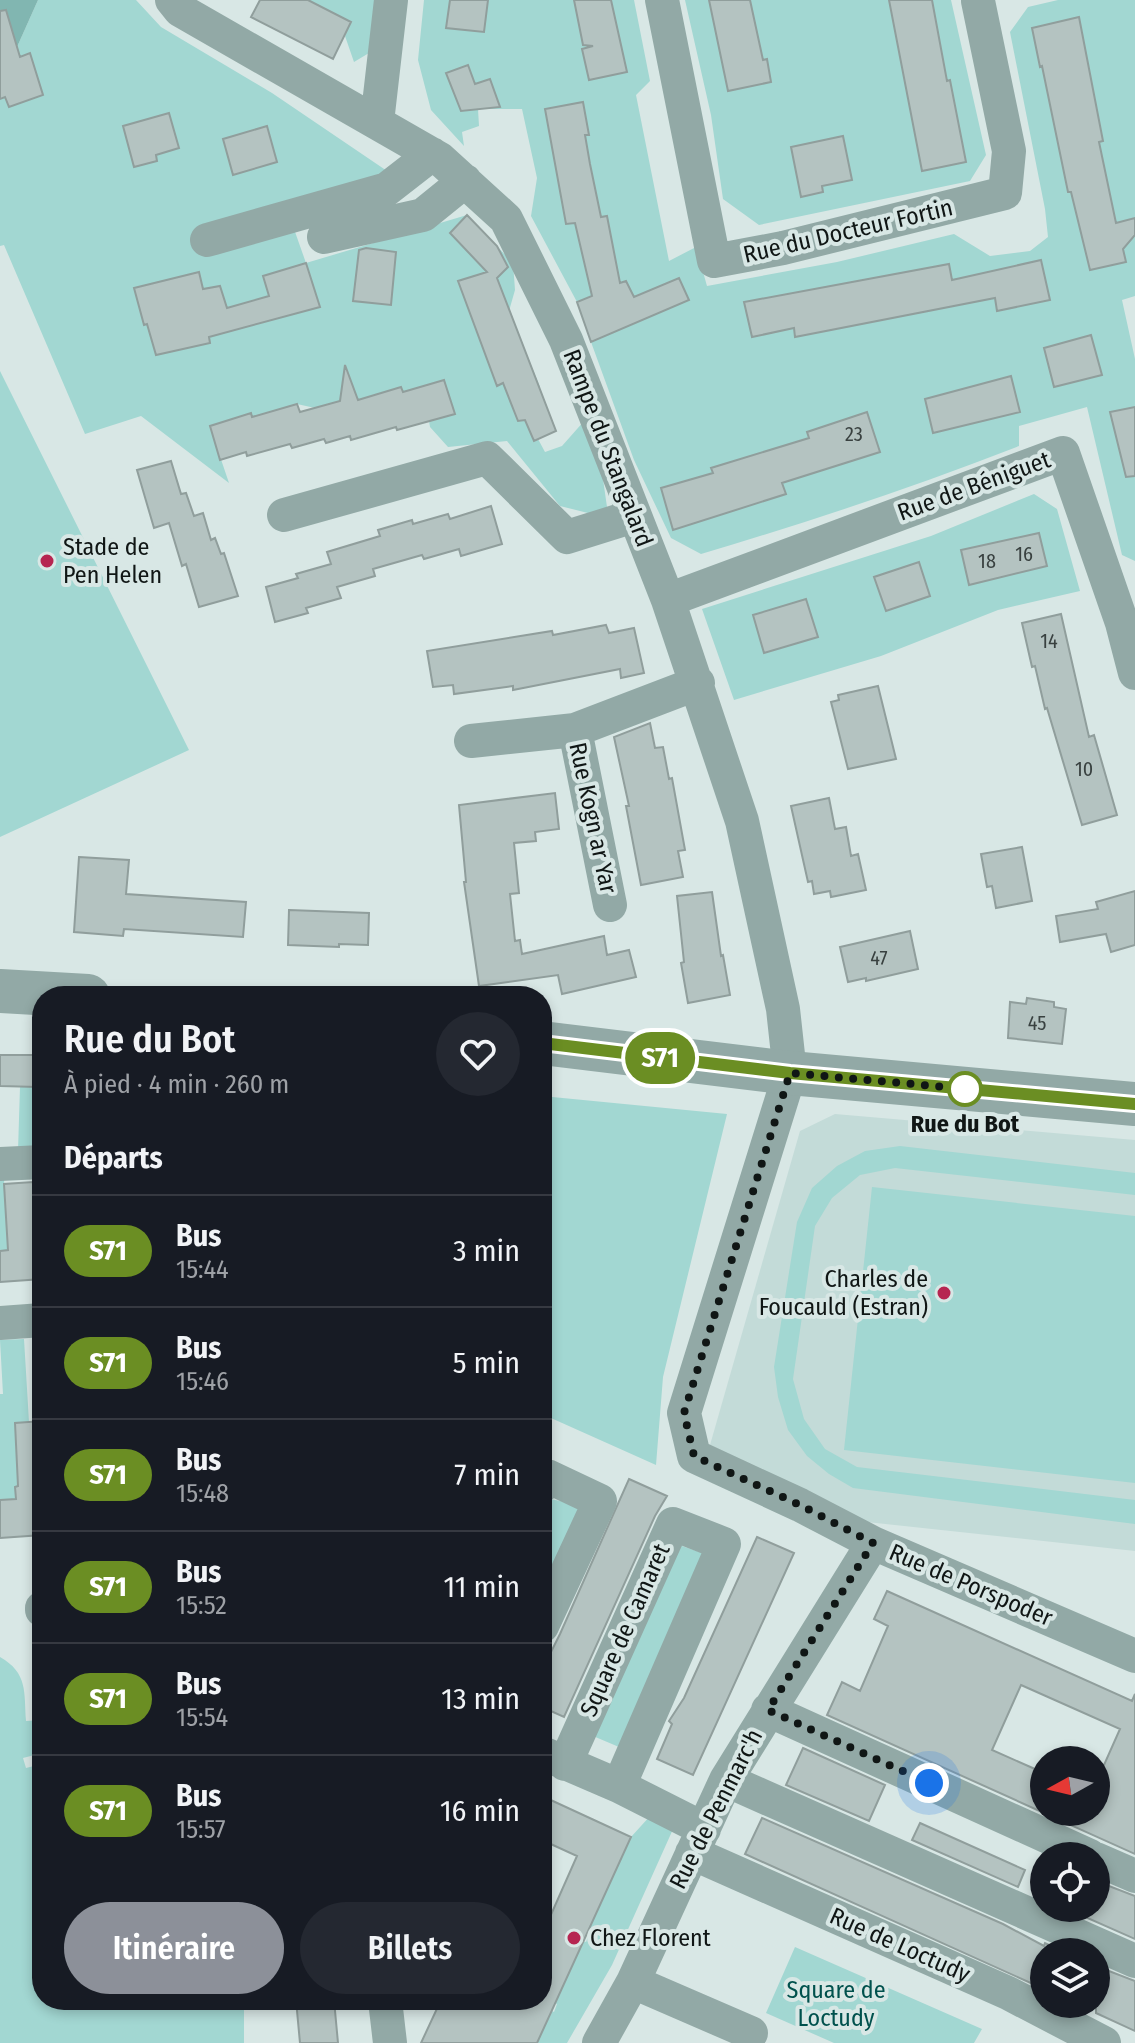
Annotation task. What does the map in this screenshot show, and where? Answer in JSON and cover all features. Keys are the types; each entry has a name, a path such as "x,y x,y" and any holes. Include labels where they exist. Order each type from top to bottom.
{"street":[{"name":"Rampe du Stangalard","path":"172,0 180,10 432,154 506,219 566,340 698,683 742,821 783,1009 790,1073"},
{"path":"377,122 391,0"},
{"name":"Rue du Docteur Fortin","path":"662,0 714,261 783,248 1005,193 1009,151 980,0"},
{"path":"207,240 387,189 432,154"},
{"path":"324,237 423,215 465,181"},
{"name":"Rue de Béniguet","path":"668,600 1063,453 1128,619 1135,673"},
{"path":"284,515 487,458 567,537 634,516"},
{"name":"Rue Kogn ar Yar","path":"471,741 575,730 698,683"},
{"name":"Rue Kogn ar Yar","path":"575,730 610,905"},
{"path":"0,991 32,993"},
{"path":"552,1044 790,1073 1135,1104"},
{"name":"Rue de Porspoder","path":"790,1073 684,1413 694,1456 873,1543 1135,1656"},
{"path":"0,1164 32,1162"},
{"path":"0,1323 32,1321"},
{"path":"552,1478 600,1501 552,1604"},
{"name":"Square de Camaret","path":"553,1758 673,1524 724,1544 619,1786"},
{"name":"Rue de Penmarc'h","path":"599,2043 633,1982 726,1780 873,1543"},
{"path":"768,1710 1059,1842"},
{"name":"Rue de Loctudy","path":"553,1758 619,1786 698,1841 1104,2043"},
{"path":"726,1780 1135,1961"},
{"path":"1110,1865 1135,1876"},
{"path":"633,1982 751,2033"},
{"path":"386,2010 390,2043"}],"shaded area":[{"path":"0,0 38,0 17,47 0,52"},
{"name":"Charles de Foucauld (Estran)","path":"835,1114 1135,1140 1135,1551 867,1522 710,1445 800,1131"}],"green space":[{"path":"38,0 136,0 161,27 272,93 390,173 294,229 306,263 467,215 513,263 515,290 509,311 540,387 510,399 518,421 525,420 533,440 538,439 545,452 562,446 585,420 600,458 607,507 592,514 560,506 507,441 448,447 430,427 429,421 455,414 444,380 403,392 401,387 358,400 356,396 315,408 297,404 252,417 251,413 210,427 229,483 141,416 85,434 4,245 0,246 0,52 17,47"},
{"path":"301,0 375,0 369,53 354,62 345,36 351,22"},
{"path":"424,0 634,0 650,81 636,95 669,261 696,247 707,286 837,262 954,234 990,256 1030,251 1048,237 1010,32 1028,7 1058,0 1135,0 1135,296 1122,300 1135,359 1135,561 1122,555 1087,407 1019,426 1019,446 901,490 781,529 701,554 671,538 634,460 591,342 643,319 626,281 577,302 531,216 537,178 522,109 478,109 479,126 462,132 464,146 431,110 418,60"},
{"path":"685,0 951,0 986,155 970,181 759,225 723,199 711,115"},
{"name":"Stade de Pen Helen","path":"0,371 189,750 0,837"},
{"path":"1034,494 1057,509 1080,591 998,610 881,656 734,700 702,609 931,536"},
{"path":"20,1087 32,1087 32,1148 18,1151"},
{"path":"552,1097 727,1114 663,1377 656,1465 552,1418"},
{"path":"900,1146 1135,1173 1135,1195 895,1168 860,1175 832,1198 815,1226 793,1379 804,1419 825,1449 857,1467 1135,1500 1135,1524 853,1488 807,1456 788,1430 778,1397 774,1367 797,1222 812,1188 837,1166 865,1151"},
{"path":"0,1180 4,1180 6,1207 32,1205 32,1249 0,1251"},
{"path":"872,1187 1135,1216 1135,1483 844,1450"},
{"path":"24,1339 29,1422 15,1423 16,1453 32,1485 15,1487 16,1499 0,1500 0,1394 3,1394 0,1340"},
{"path":"552,1499 591,1507 552,1587"},
{"path":"679,1545 711,1556 619,1747 593,1736"},
{"path":"0,1657 20,1677 26,1721 32,1721 32,1756 23,1758 26,1768 32,1766 32,2010 244,2010 244,2043 0,2043"},
{"path":"651,1815 674,1827 612,1965 567,2043 537,2043 554,2012 555,2003 583,1941 586,1942 587,1933 631,1837"},
{"name":"Square de Loctudy","path":"795,1947 982,2029 974,2043 834,2043 766,2013"}],"building":[{"path":"260,0 308,0 351,22 333,59 251,17"},
{"path":"450,0 488,0 484,32 446,28"},
{"path":"574,0 611,0 627,72 589,80 582,49 593,46 583,45"},
{"path":"709,0 750,0 771,82 728,91"},
{"path":"889,0 932,0 966,162 922,171"},
{"path":"6,10 20,57 30,53 43,95 9,107 5,97 0,99 0,11"},
{"path":"1079,17 1103,141 1099,142 1116,223 1135,218 1135,235 1123,249 1126,262 1090,270 1071,192 1068,192 1032,28"},
{"path":"468,65 475,84 490,79 500,107 461,111 446,73"},
{"path":"583,102 590,164 601,217 607,216 620,283 626,281 634,297 679,278 689,300 591,342 577,302 592,296 575,223 566,224 545,109"},
{"path":"169,113 179,148 156,155 157,161 134,167 123,126"},
{"path":"267,126 277,162 233,175 223,139"},
{"path":"843,136 852,180 822,186 823,192 801,197 791,147"},
{"path":"467,215 497,246 508,267 497,278 556,431 534,441 525,420 518,421 503,383 497,386 458,281 487,272 450,233"},
{"path":"359,250 396,252 391,305 353,301"},
{"path":"1041,260 1050,300 997,311 995,298 795,337 794,328 752,337 744,302 949,264 952,280"},
{"path":"306,263 320,307 209,337 210,343 156,355 134,288 199,272 203,289 220,286 227,308 269,296 263,276"},
{"path":"1091,335 1102,375 1054,387 1044,348"},
{"path":"345,365 358,400 401,387 403,392 444,380 455,414 351,440 350,436 326,443 324,439 292,448 290,444 220,460 210,426 251,413 252,417 297,404 300,412 340,401"},
{"path":"1011,376 1020,412 933,433 925,399"},
{"path":"1135,407 1135,476 1126,477 1110,412"},
{"path":"867,412 880,452 782,483 786,494 673,530 661,488 713,473 711,468 809,438 807,432"},
{"path":"171,461 181,494 186,493 194,516 203,513 211,540 215,538 221,554 224,553 238,596 199,607 169,523 154,528 137,470"},
{"path":"491,506 502,544 461,556 459,549 424,559 422,555 373,569 375,576 337,587 341,598 306,608 308,613 275,622 266,587 331,564 327,552 380,536 378,530 412,520 413,524 448,514 450,519"},
{"path":"1039,533 1047,566 969,585 961,550"},
{"path":"919,562 930,596 886,611 874,577"},
{"path":"806,599 818,637 764,653 753,615"},
{"path":"1061,614 1089,737 1094,735 1117,815 1082,825 1045,709 1035,666 1032,667 1022,623"},
{"path":"606,625 609,633 634,628 644,673 621,678 620,669 513,690 513,686 454,694 453,685 433,687 427,651"},
{"path":"878,686 896,759 848,769 831,702 839,700 838,695"},
{"path":"650,723 655,748 663,747 669,779 672,778 685,850 678,851 683,877 641,885 614,737"},
{"path":"555,793 559,829 535,832 536,841 514,843 519,893 510,894 515,941 520,940 522,954 604,936 607,955 629,950 636,977 562,994 558,975 479,986 464,882 459,805"},
{"path":"829,798 835,829 846,827 851,856 858,854 866,890 831,897 830,891 814,894 812,881 808,882 791,806"},
{"path":"1022,847 1032,901 996,908 992,886 987,887 981,854"},
{"path":"79,857 129,860 126,894 246,902 243,937 124,929 123,936 74,932"},
{"path":"1135,891 1135,945 1111,952 1106,934 1060,942 1056,916 1098,909 1096,902"},
{"path":"712,892 730,995 688,1003 681,963 684,962 677,896"},
{"path":"289,910 369,913 368,945 288,945"},
{"path":"910,931 918,969 848,982 840,947"},
{"path":"1027,998 1054,1002 1054,1007 1066,1009 1062,1044 1008,1038 1010,1002 1026,1004"},
{"path":"0,1055 32,1055 32,1087 0,1086"},
{"path":"32,1182 32,1280 0,1282 0,1251 8,1250 4,1184"},
{"path":"32,1422 32,1536 0,1538 0,1500 16,1499 15,1487 18,1486 15,1423"},
{"path":"629,1479 667,1496 655,1516 564,1717 552,1712 552,1650"},
{"path":"757,1537 794,1553 693,1775 657,1759 672,1724 669,1721 684,1698"},
{"path":"887,1591 1132,1701 1135,1694 1135,1854 1073,1826 1110,1826 1110,1752 1120,1729 1021,1685 992,1750 1030,1767 1030,1807 827,1715 842,1682 860,1691 888,1626 874,1619"},
{"path":"803,1748 885,1785 869,1821 786,1785"},
{"path":"552,1801 631,1837 537,2043 421,2043 436,2010 552,2010 552,1912 577,1856 552,1845"},
{"path":"762,1818 1003,1924 1030,1938 1030,1983 745,1854"},
{"path":"920,1823 1025,1870 1018,1887 912,1840"},
{"path":"1110,1886 1135,1896 1135,1939 1097,1922 1110,1922"},
{"path":"1110,1971 1135,1981 1135,2031 1107,2018 1110,2018"},
{"path":"297,2010 335,2010 338,2043 300,2043"}],"bus line":[{"name":"S71","path":"552,1044 790,1073 1135,1104"}],"place":[{"name":"Stade de Pen Helen","path":"47,561"},
{"name":"Rue du Bot","path":"965,1089"},
{"name":"Charles de Foucauld (Estran)","path":"944,1293"},
{"name":"Chez Florent","path":"574,1938"}],"route":[{"path":"929,1783 768,1710 873,1543 694,1456 684,1413 790,1073 979,1090 965,1089"}]}
